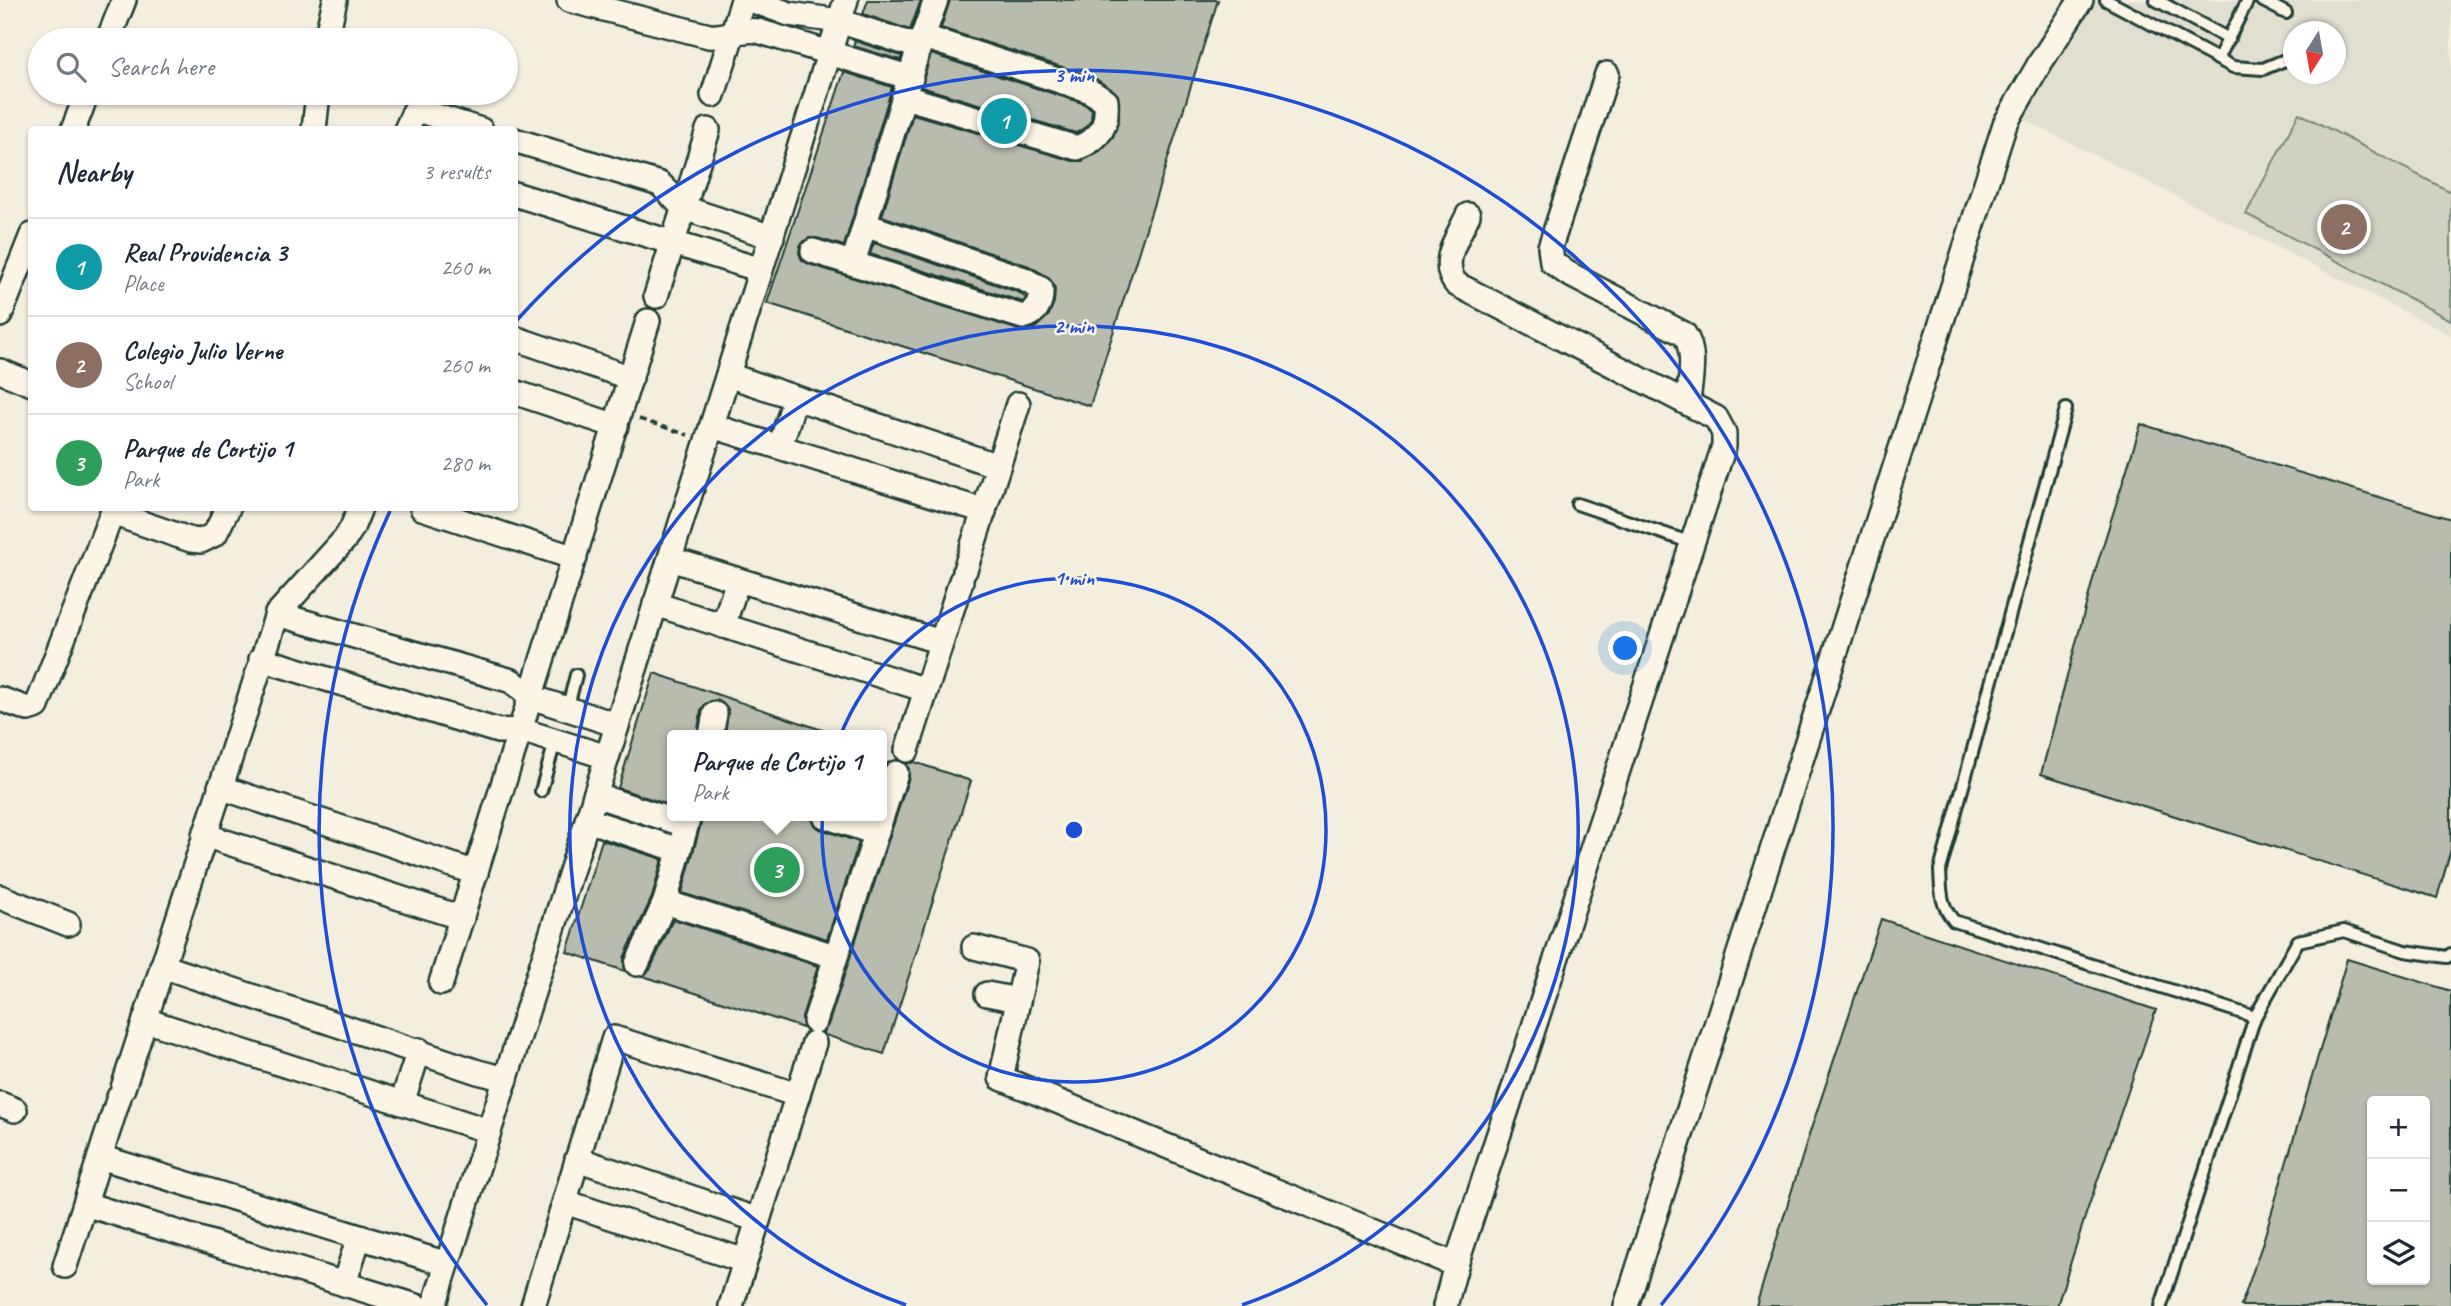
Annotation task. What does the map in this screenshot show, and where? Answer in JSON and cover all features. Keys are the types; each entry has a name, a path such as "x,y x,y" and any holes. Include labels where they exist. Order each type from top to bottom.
{"street":[{"path":"113,28 124,0"},
{"path":"329,28 335,0"},
{"path":"569,0 709,36 720,37 743,29 758,31 830,53 908,87 1077,148 1093,142 1102,130 1107,114 1106,101 1088,90 922,42 842,11 789,14 751,0"},
{"path":"713,95 743,0"},
{"path":"853,263 936,0"},
{"path":"1626,1306 2005,124 2039,63 2081,0"},
{"path":"434,1306 842,11"},
{"path":"1607,74 1550,247 1552,262 1567,274 1684,334 1690,342 1691,353 1688,402"},
{"path":"75,126 83,105"},
{"path":"314,126 317,105"},
{"path":"408,126 414,111 468,126"},
{"path":"656,296 709,130"},
{"path":"518,141 660,184 684,208 772,237"},
{"path":"518,195 761,270"},
{"path":"1446,1306 1456,1265 1724,446 1724,433 1716,418 1456,284 1449,275 1448,261 1468,215"},
{"path":"813,251 1023,317 1030,316 1037,309 1041,289 1024,279 864,225"},
{"path":"0,315 28,245"},
{"path":"442,983 648,321"},
{"path":"518,339 631,378"},
{"path":"0,371 28,382"},
{"path":"728,375 998,466"},
{"path":"518,393 618,420"},
{"path":"780,447 795,398"},
{"path":"907,750 1018,404"},
{"path":"709,434 780,447 984,511"},
{"path":"0,699 34,708 37,706 113,511"},
{"path":"115,511 175,536 196,541 215,534 226,511"},
{"path":"65,1266 277,614 345,539 359,511"},
{"path":"431,511 575,558"},
{"path":"670,559 941,642"},
{"path":"723,626 738,580"},
{"path":"655,604 926,690"},
{"path":"277,614 512,681 531,697 617,725"},
{"path":"261,659 498,732 521,730 607,757"},
{"path":"887,800 896,773"},
{"path":"220,787 476,873"},
{"path":"595,795 667,815"},
{"path":"587,820 679,850"},
{"path":"637,964 665,902 687,821"},
{"path":"840,821 876,833"},
{"path":"731,1306 798,1095 834,956 880,821"},
{"path":"204,835 462,918"},
{"path":"0,897 68,924"},
{"path":"665,902 834,956"},
{"path":"974,947 1027,961 1000,1077 1456,1265"},
{"path":"162,966 506,1079"},
{"path":"987,994 1018,1000"},
{"path":"145,1020 489,1131"},
{"path":"533,1306 614,1038 798,1095"},
{"path":"402,1103 419,1050"},
{"path":"100,1157 447,1264"},
{"path":"577,1159 758,1220"},
{"path":"565,1202 745,1261"},
{"path":"85,1204 416,1306"},
{"path":"344,1284 359,1237"}],"lane":[{"path":"2106,0 2233,67 2253,69 2274,66 2283,62"},
{"path":"2156,0 2229,39"},
{"path":"2218,59 2248,0"},
{"path":"2261,0 2286,13"},
{"path":"2066,408 1940,870 1945,911 1954,921 2255,1017"},
{"path":"1577,504 1692,543"},
{"path":"566,710 576,675"},
{"path":"541,791 555,742"},
{"path":"2161,1306 2255,1017 2298,941 2344,931 2405,951 2446,957 2451,954"}],"path":[{"path":"618,420 709,434"}],"shaded area":[{"path":"2092,0 2451,0 2451,335 2021,118"},
{"path":"2299,113 2451,192 2451,320 2246,214"}],"building":[{"path":"868,0 921,0 910,30 863,14"},
{"path":"950,0 1218,0 1090,406 767,303 844,72 892,87 844,246 809,238 800,246 802,260 1019,330 1035,328 1049,315 1055,289 1048,277 1029,266 882,216 913,114 1073,161 1082,161 1100,151 1113,137 1119,119 1118,95 1093,77 941,28"},
{"path":"855,41 902,56 900,60 853,46"},
{"path":"931,54 1082,103 1092,109 1091,120 1076,133 921,87"},
{"path":"874,243 1018,292 1026,298 1023,302 870,254"},
{"path":"2141,424 2451,519 2451,849 2437,898 2041,774 2096,568"},
{"path":"654,673 822,730 726,730 728,709 718,700 711,701 705,704 701,711 698,730 667,730 667,804 618,788"},
{"path":"914,762 971,781 884,1054 825,1035 823,1032 828,1025 909,777 906,764"},
{"path":"702,821 813,821 820,829 859,842 827,939 682,893"},
{"path":"602,840 662,859 652,897 624,958 625,971 567,952"},
{"path":"673,919 818,966 802,1017 803,1028 643,976 650,970"},
{"path":"1881,919 2156,1010 2057,1306 1756,1306"},
{"path":"2347,959 2451,991 2451,1306 2241,1306 2262,1245"}],"place":[{"name":"Real Providencia 3","path":"1004,121"},
{"name":"Colegio Julio Verne","path":"2344,227"},
{"name":"Parque de Cortijo 1","path":"777,870"}]}
